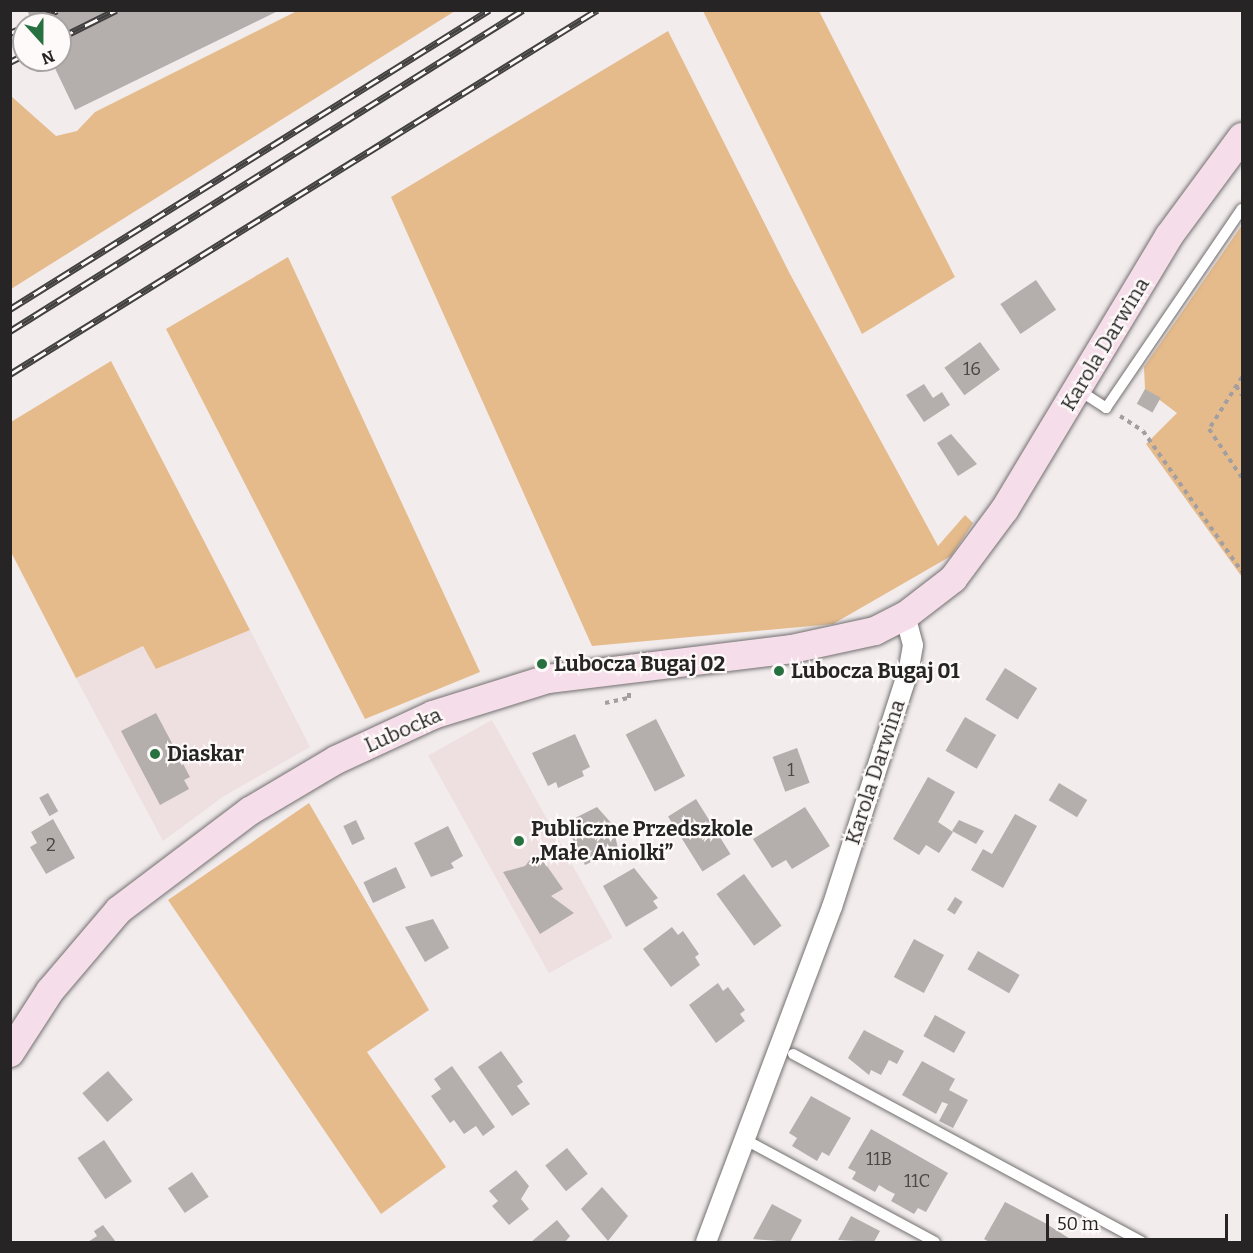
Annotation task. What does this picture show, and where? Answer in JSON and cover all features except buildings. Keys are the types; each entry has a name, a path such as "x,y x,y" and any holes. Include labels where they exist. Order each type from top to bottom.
{"street":[{"name":"Karola Darwina","path":"706,1242 742,1138 832,908 909,668 913,645 905,616 953,579 979,545 1042,454 1077,389 1169,236 1242,137"},
{"name":"Lubocka","path":"10,1053 50,991 119,910 250,811 336,760 432,715 548,679 792,649 857,636 905,616"}],"lane":[{"path":"1077,389 1106,408 1242,209"},
{"path":"794,1054 1142,1242"},
{"path":"742,1138 934,1242"}],"path":[{"path":"1242,377 1209,429 1242,478"},
{"path":"1236,386 1242,394"},
{"path":"1106,408 1143,431 1242,572"}],"shaded area":[{"path":"297,11 455,11 11,289 11,96 56,136 77,131 95,112"},
{"path":"703,11 819,11 955,277 862,334"},
{"path":"668,31 790,274 938,546 965,515 973,523 951,556 833,624 592,646 391,197"},
{"path":"1242,225 1242,577 1146,444 1177,413 1145,389 1144,367"},
{"path":"288,257 480,672 365,719 166,329"},
{"path":"111,361 250,630 156,669 143,646 76,678 11,552 11,422"},
{"path":"250,630 310,747 224,796 163,841 76,678 143,646 157,669"},
{"name":"Publiczne Przedszkole „Małe Aniolki”","path":"492,720 613,938 549,973 428,755"},
{"path":"309,803 429,1010 367,1052 446,1167 381,1214 168,900"}],"railway":[{"path":"53,12 57,10"},
{"path":"72,32 116,10"},
{"path":"10,309 489,10"},
{"path":"10,331 523,10"},
{"path":"10,374 597,10"}],"place":[{"name":"Lubocza Bugaj 02","path":"542,664"},
{"name":"Lubocza Bugaj 01","path":"779,671"},
{"name":"Diaskar","path":"155,754"},
{"name":"Publiczne Przedszkole „Małe Aniolki”","path":"519,841"}]}
